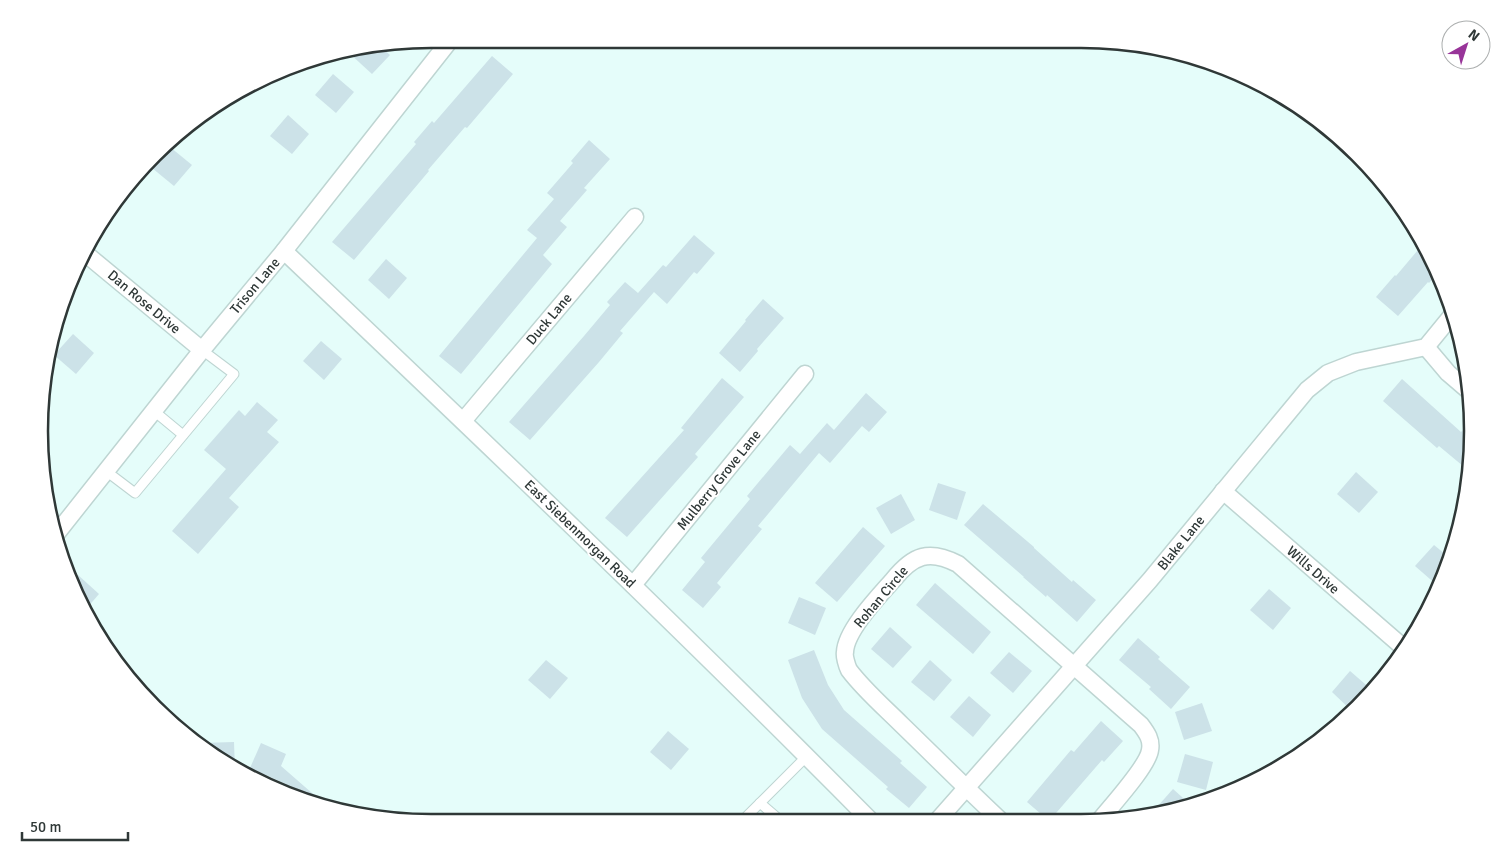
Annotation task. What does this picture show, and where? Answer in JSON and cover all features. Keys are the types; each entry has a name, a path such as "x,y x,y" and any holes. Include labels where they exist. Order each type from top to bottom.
{"street":[{"name":"Trison Lane","path":"61,529 444,48"},
{"name":"Duck Lane","path":"463,421 635,217"},
{"name":"East Siebenmorgan Road","path":"284,251 633,585 864,814"},
{"name":"Dan Rose Drive","path":"89,257 202,350"},
{"path":"1447,321 1426,347 1448,373 1460,384"},
{"name":"Blake Lane","path":"944,814 1150,580 1307,390 1328,373 1356,362 1426,347"},
{"name":"Mulberry Grove Lane","path":"633,585 806,374"},
{"name":"Wills Drive","path":"1223,491 1399,644"},
{"name":"Rohan Circle","path":"994,814 869,692 848,668 845,652 849,637 858,622 899,572 912,560 928,555 946,558 958,564 1141,725 1149,735 1150,749 1146,762 1105,814"}],"lane":[{"path":"106,471 135,493 234,374 202,350"},
{"path":"154,411 183,435"},
{"path":"750,814 807,756"},
{"path":"760,803 773,814"}],"building":[{"path":"385,51 390,55 372,74 352,56"},
{"path":"492,56 513,74 428,170 354,260 332,242 416,144 414,142 432,121 434,123"},
{"path":"333,74 354,92 336,113 315,95"},
{"path":"288,115 309,134 292,154 270,136"},
{"path":"589,140 610,159 584,188 587,190 560,221 567,227 543,255 552,264 461,374 439,356 537,238 527,230 554,199 547,193 573,163 571,161"},
{"path":"172,149 192,165 174,186 152,168"},
{"path":"694,235 715,253 697,274 694,272 667,304 654,292 620,331 623,333 599,362 530,440 509,422 610,305 607,302 625,282 638,293 663,265 666,267"},
{"path":"1418,250 1432,280 1398,316 1376,297"},
{"path":"386,259 407,278 389,299 368,280"},
{"path":"763,299 784,318 740,372 719,353"},
{"path":"73,334 94,353 76,374 55,356"},
{"path":"321,341 342,359 324,380 303,361"},
{"path":"722,378 744,397 695,454 698,457 627,537 605,518 684,430 681,428"},
{"path":"1402,379 1461,432 1464,429 1462,465 1439,446 1437,448 1383,401"},
{"path":"866,393 887,412 869,432 862,426 830,463 819,453 758,526 762,529 717,583 721,587 703,608 682,590 705,562 701,558 750,499 747,496 790,445 800,454 827,423 834,430"},
{"path":"257,402 278,420 267,432 279,442 229,498 239,507 198,554 172,531 226,469 204,450 239,410 245,416"},
{"path":"1356,472 1378,492 1359,513 1337,494"},
{"path":"938,483 966,492 957,520 929,510"},
{"path":"901,494 915,520 891,534 876,508"},
{"path":"983,504 1072,582 1073,580 1096,600 1077,622 964,525"},
{"path":"863,527 885,546 837,602 815,583"},
{"path":"1434,545 1443,553 1433,581 1415,566"},
{"path":"78,575 99,594 89,605 87,601 77,577"},
{"path":"935,583 991,632 973,654 916,605"},
{"path":"1269,589 1291,608 1273,630 1250,610"},
{"path":"799,597 826,608 815,635 788,623"},
{"path":"890,627 912,647 893,668 871,649"},
{"path":"1138,638 1160,657 1158,659 1190,687 1171,709 1149,689 1151,687 1119,660"},
{"path":"814,650 828,685 844,710 902,761 900,763 927,787 909,808 822,729 802,698 788,660"},
{"path":"1009,652 1032,671 1013,693 990,673"},
{"path":"546,660 568,678 550,699 528,680"},
{"path":"930,660 952,680 934,701 911,682"},
{"path":"1350,671 1367,685 1347,706 1332,692"},
{"path":"969,696 991,715 973,737 950,717"},
{"path":"1202,703 1212,731 1184,740 1175,712"},
{"path":"1101,721 1123,741 1104,762 1102,760 1055,814 1041,814 1027,802 1071,750 1074,752"},
{"path":"668,731 689,749 671,770 650,752"},
{"path":"234,742 235,760 218,750 208,743"},
{"path":"261,743 286,754 281,766 316,796 285,785 286,784 250,768"},
{"path":"1185,754 1213,762 1206,790 1177,782"},
{"path":"1173,789 1185,799 1179,801 1158,806"}]}
